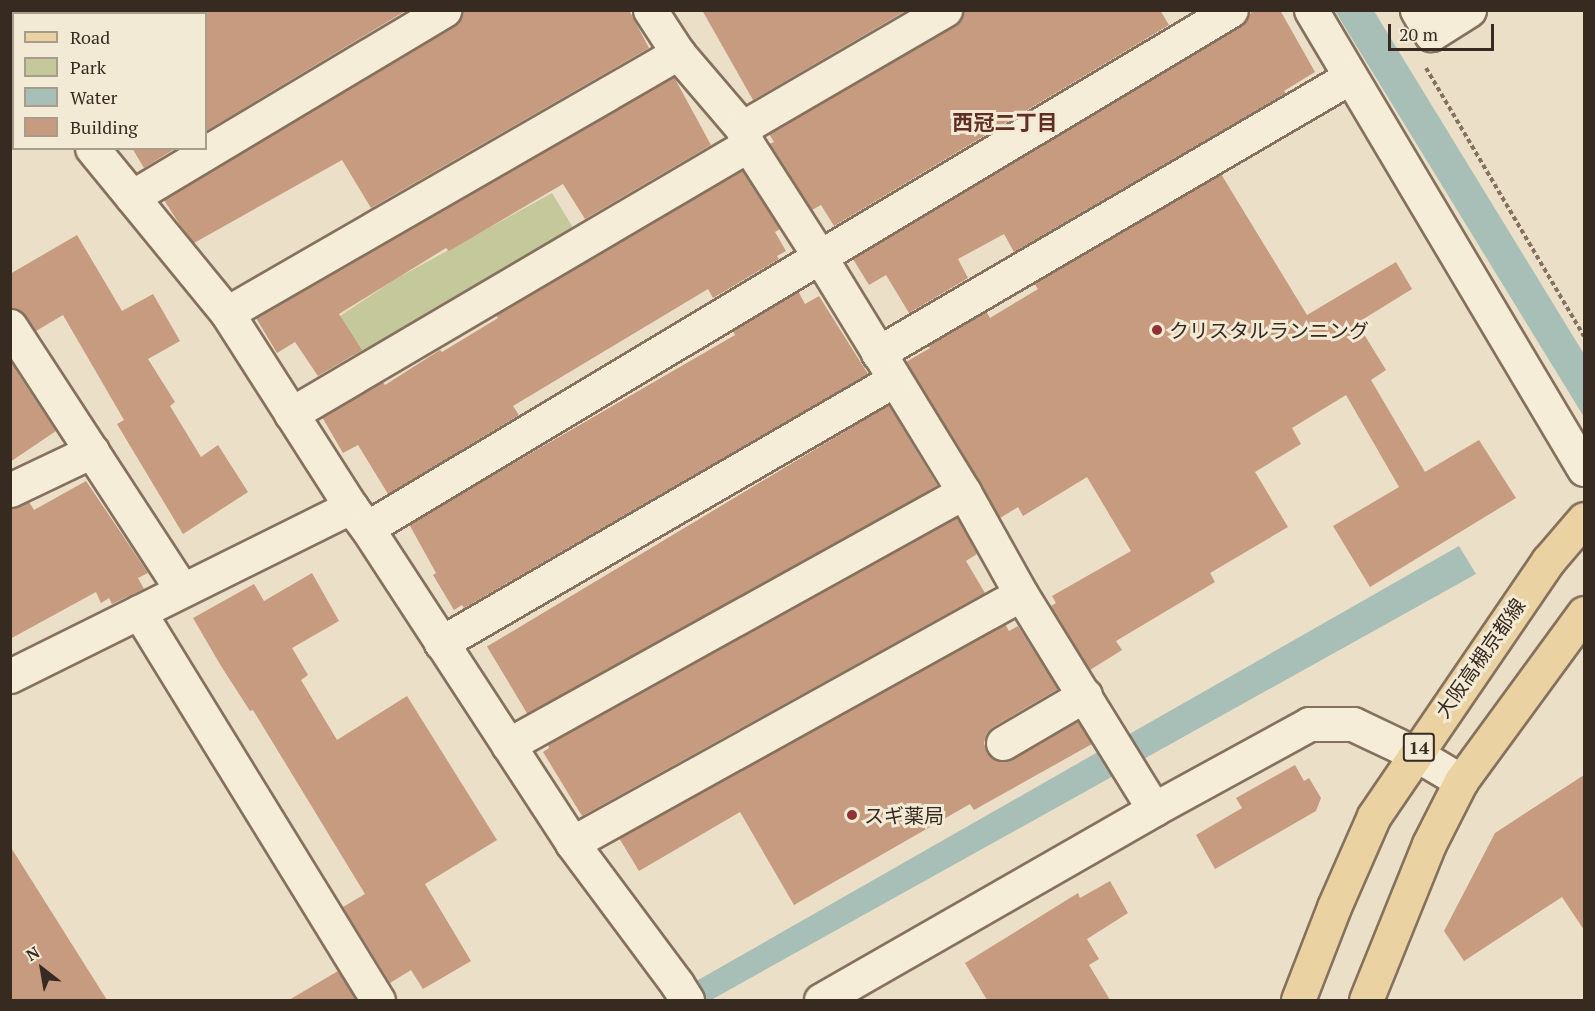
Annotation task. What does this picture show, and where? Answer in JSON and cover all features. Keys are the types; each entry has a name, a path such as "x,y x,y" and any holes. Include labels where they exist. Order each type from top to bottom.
{"main road":[{"name":"大阪高槻京都線","path":"1298,1000 1334,907 1374,816 1414,753 1548,561 1584,519"},
{"path":"1366,1000 1429,844 1461,781 1584,613"}],"street":[{"path":"650,10 678,53 745,136 964,492 1021,594 1112,737 1154,809"},
{"path":"291,414 745,136 945,10"},
{"path":"10,676 182,590 359,517 820,257 1231,10"},
{"path":"1311,10 1584,469"},
{"path":"1417,10 1431,34 1469,10"},
{"path":"132,197 435,13"},
{"path":"226,313 678,53"},
{"path":"441,642 1350,77"},
{"path":"94,150 226,313 572,843 682,992"},
{"path":"10,326 182,590"},
{"path":"10,490 92,451"},
{"path":"508,745 964,492"},
{"path":"572,843 1021,594"},
{"path":"139,612 378,1000"},
{"path":"1003,742 1085,695"},
{"path":"821,1000 1154,809 1309,724 1353,724 1414,753 1461,781"}],"path":[{"path":"1421,58 1584,336"}],"green space":[{"path":"552,193 578,236 359,364 334,320 394,280"}],"water":[{"path":"1335,11 1374,11 1584,354 1584,417"},
{"path":"1459,546 1476,574 711,1000 663,1000"}],"building":[{"path":"206,10 407,10 207,130"},
{"path":"463,10 629,10 649,48 371,208 342,160 194,243 164,200 454,26 460,20"},
{"path":"702,10 907,10 753,100"},
{"path":"964,10 1160,10 1169,25 834,226 821,205 812,210 769,144 774,142 769,134 954,26 961,20"},
{"path":"1253,10 1280,10 1315,72 1284,91 1286,93 1014,252 1004,234 958,259 968,278 909,313 886,275 869,285 853,259 1241,26"},
{"path":"674,77 711,145 585,219 563,184 449,251 446,248 339,314 362,350 318,376 295,342 277,353 256,318"},
{"path":"133,150 173,150 144,168"},
{"path":"742,170 780,229 775,232 786,251 777,256 779,259 713,298 708,289 513,406 519,415 388,494 358,445 343,453 322,417 383,382 385,385 440,350 442,352 498,318 496,315"},
{"path":"1221,174 1307,315 1396,262 1412,289 1357,323 1386,370 1371,380 1425,472 1479,440 1516,498 1370,587 1333,526 1399,487 1346,395 1292,428 1301,444 1255,472 1288,527 1210,573 1215,582 1116,641 1122,650 1090,670 1051,606 1056,603 1052,596 1131,551 1087,477 1023,516 1018,507 1000,518 906,362 930,348 928,345 986,311 990,318 1038,289 1034,283"},
{"path":"77,235 122,311 153,294 180,341 148,359 175,402 170,406 201,457 218,445 248,492 183,534 117,424 124,420 63,315 36,331 25,315 10,308 10,274"},
{"path":"798,291 805,304 819,296 868,374 464,608 462,605 454,610 433,575 436,573 409,524 735,335 733,331"},
{"path":"10,361 56,431 10,462"},
{"path":"889,405 937,486 535,727 487,647"},
{"path":"86,481 148,573 138,578 144,589 112,604 109,598 101,603 96,592 10,639 10,508 29,502 34,510"},
{"path":"957,517 977,554 966,561 985,593 582,816 543,752 549,748 548,744"},
{"path":"312,573 339,621 292,648 308,675 301,680 337,740 407,696 497,840 425,884 471,961 423,989 411,970 390,983 343,907 365,894 253,710 250,711 193,618 254,584 264,601"},
{"path":"1005,624 1009,631 1018,626 1058,689 993,727 987,733 984,743 987,753 993,759 1003,762 1012,759 1078,721 1092,744 974,810 970,804 794,905 740,812 639,871 619,838"},
{"path":"1295,765 1304,781 1309,778 1321,798 1316,811 1215,869 1196,835 1242,808 1236,798"},
{"path":"1584,775 1584,930 1562,897 1464,961 1444,931 1495,833"},
{"path":"10,846 107,1000 10,1000"},
{"path":"1110,881 1128,913 1087,939 1099,959 1089,965 1110,1000 987,1000 965,963 1078,893 1080,898"},
{"path":"338,971 356,1000 289,1000"}],"place":[{"name":"クリスタルランニング","path":"1157,330"},
{"name":"スギ薬局","path":"852,815"}],"district":[{"name":"西冠二丁目","path":"1005,122"}]}
